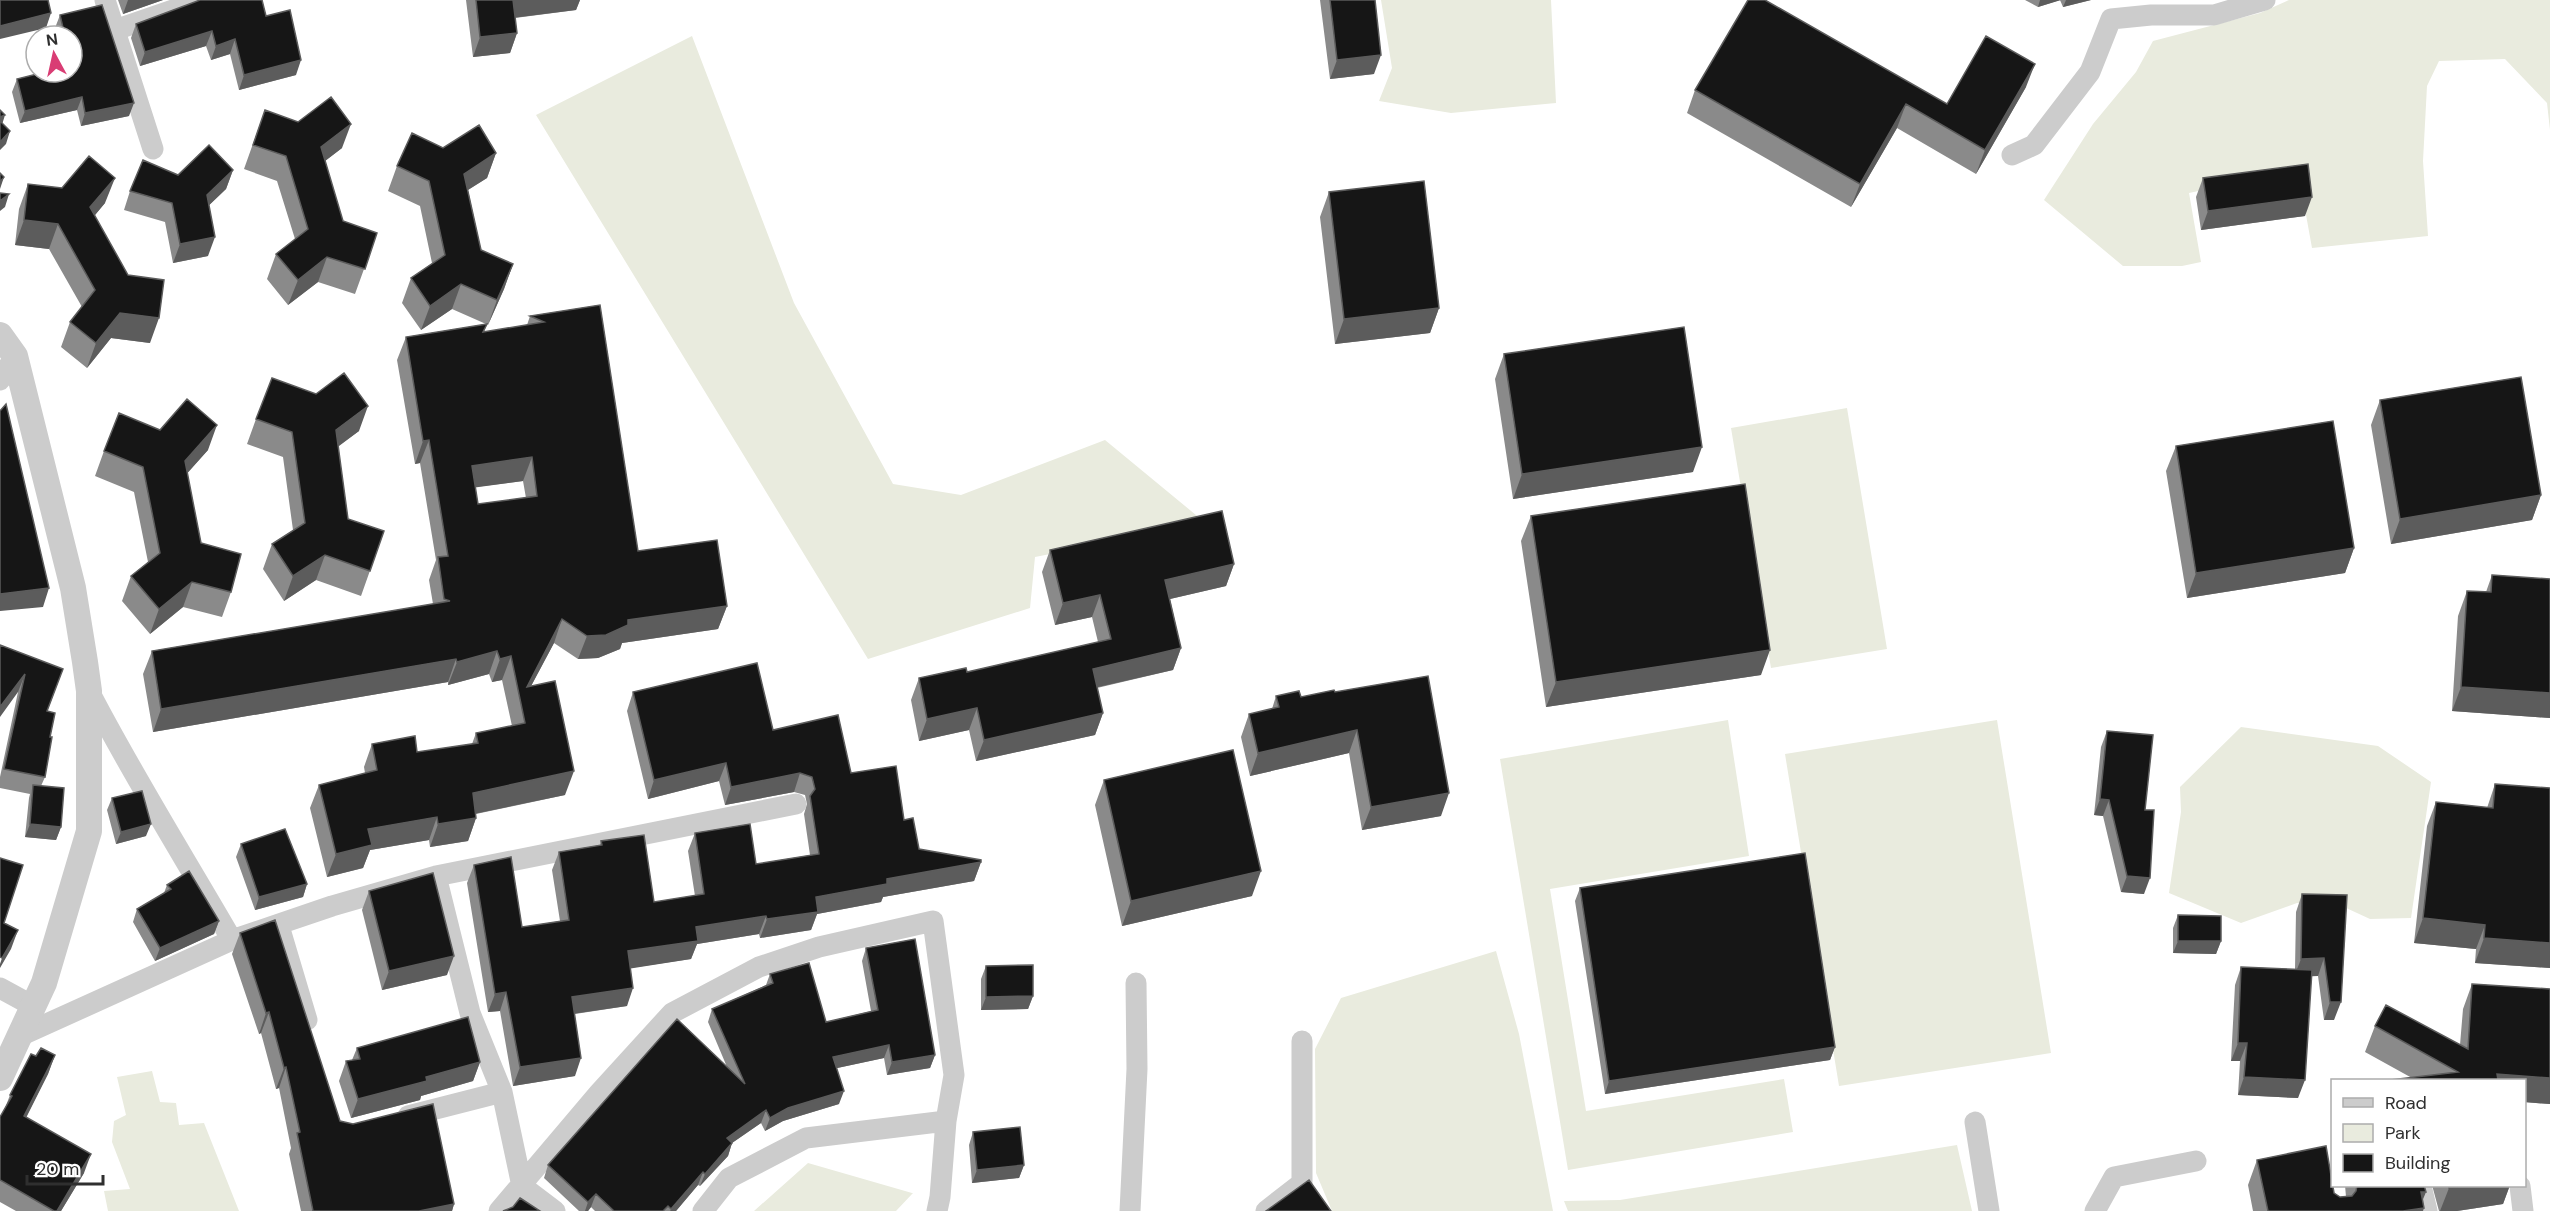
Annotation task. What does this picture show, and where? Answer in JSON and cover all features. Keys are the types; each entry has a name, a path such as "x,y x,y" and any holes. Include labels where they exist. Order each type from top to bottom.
{"street":[{"path":"105,0 153,149"},
{"path":"115,30 202,0"},
{"path":"2012,155 2034,145 2090,72 2111,19 2151,15 2214,15 2265,0"},
{"path":"0,335 15,356 73,588 89,691 89,831 44,983 0,1078"},
{"path":"0,380 15,356"},
{"path":"89,691 129,768 232,940"},
{"path":"20,1036 232,940 279,926 332,906 436,876 796,804"},
{"path":"436,876 470,1013 502,1092 522,1186 555,1211"},
{"path":"499,1211 672,1013 759,967 819,947 933,921 954,1076 946,1121 937,1211"},
{"path":"279,926 312,1035"},
{"path":"1130,1211 1137,1069 1136,983"},
{"path":"0,988 33,1006"},
{"path":"1266,1211 1302,1183 1302,1041"},
{"path":"387,1121 502,1092"},
{"path":"703,1211 729,1178 806,1138 946,1121"},
{"path":"1976,1122 1989,1211"},
{"path":"2095,1211 2114,1178 2196,1161"},
{"path":"2421,1187 2427,1211"},
{"path":"2520,1187 2523,1211"}],"green space":[{"path":"1381,0 1551,0 1556,103 1451,113 1379,101 1392,68"},
{"path":"2289,0 2550,0 2550,130 2547,103 2505,59 2439,61 2427,86 2423,161 2428,236 2312,248 2299,176 2236,183 2189,193 2201,262 2182,266 2123,266 2044,200 2093,124 2136,72 2153,41 2260,13"},
{"path":"692,36 794,303 893,484 961,495 1105,440 1202,520 1035,557 1030,608 868,659 536,115"},
{"path":"1847,408 1887,649 1771,668 1731,428"},
{"path":"1728,720 1749,856 1550,889 1586,1111 1784,1079 1793,1132 1568,1170 1500,759"},
{"path":"1997,720 2051,1053 1839,1086 1785,754"},
{"path":"2241,727 2378,746 2431,782 2411,918 2370,919 2344,907 2297,903 2241,923 2169,893 2181,812 2180,787"},
{"path":"1496,951 1519,1034 1553,1211 1332,1211 1316,1173 1315,1049 1341,998"},
{"path":"152,1071 160,1102 176,1103 179,1125 204,1123 239,1211 108,1211 104,1191 130,1189 112,1142 114,1121 126,1115 117,1077"},
{"path":"1957,1145 1972,1211 1568,1211 1564,1201 1620,1200"},
{"path":"808,1163 913,1193 896,1211 754,1211"}],"building":[{"path":"0,0 48,0 51,13 0,26"},
{"path":"200,0 262,0 266,16 290,10 301,60 244,75 235,39 216,46 212,31 145,52 136,24"},
{"path":"476,0 513,0 517,33 480,37"},
{"path":"1330,0 1375,0 1381,55 1337,60"},
{"path":"1748,0 1765,0 1947,104 1986,36 2035,64 1985,150 1906,104 1860,184 1695,90"},
{"path":"102,5 134,103 85,113 82,97 25,111 17,79 24,77 24,84 84,84 84,24 62,24 60,15"},
{"path":"331,97 351,124 321,147 343,221 377,233 365,269 327,257 298,280 276,254 308,229 286,156 253,145 265,110 298,122"},
{"path":"0,121 10,131 0,142"},
{"path":"479,125 496,153 464,174 481,250 513,264 497,300 461,284 430,306 411,278 445,255 429,181 397,166 412,133 443,148"},
{"path":"209,145 233,170 207,195 215,237 180,244 172,203 130,191 143,160 178,175"},
{"path":"89,156 115,178 90,207 128,275 164,280 159,318 120,313 96,343 70,322 95,290 58,224 24,220 28,184 62,188"},
{"path":"2308,164 2312,197 2208,211 2203,178"},
{"path":"1424,181 1439,308 1344,319 1329,192"},
{"path":"0,193 9,194 0,201"},
{"path":"600,305 638,551 717,540 727,606 628,620 628,625 606,635 587,636 562,619 527,687 555,681 574,771 473,793 476,818 438,824 437,817 368,829 372,845 336,854 319,785 377,770 372,744 415,736 417,752 478,743 476,733 525,723 511,656 500,659 497,651 457,662 456,659 161,709 152,651 450,601 444,599 438,557 448,556 429,440 423,441 406,337 487,324 483,332 544,322 530,316","holes":["532,457 537,496 478,504 472,466"]},
{"path":"1684,327 1702,447 1522,474 1504,354"},
{"path":"344,373 368,406 336,430 348,519 384,531 370,571 325,555 293,576 272,544 305,523 292,432 256,419 272,378 316,394"},
{"path":"2521,377 2541,495 2400,519 2380,400"},
{"path":"187,399 217,425 185,461 201,543 241,554 231,592 192,582 159,609 131,576 160,553 143,467 104,451 119,413 160,430"},
{"path":"6,404 49,588 0,594 0,411"},
{"path":"2333,421 2354,548 2196,573 2176,446"},
{"path":"1745,484 1770,650 1556,682 1531,516"},
{"path":"1222,511 1234,564 1165,580 1181,648 1093,669 1103,713 984,740 977,708 927,719 919,678 966,668 967,672 1111,639 1100,595 1063,603 1050,550"},
{"path":"2492,575 2550,579 2550,693 2461,687 2467,591 2491,592"},
{"path":"0,645 63,669 47,711 55,713 45,777 4,769 25,674 0,707"},
{"path":"757,663 773,730 838,715 851,773 896,766 904,820 913,818 919,849 981,860 981,862 887,879 887,884 816,897 818,912 767,919 766,916 696,927 698,941 628,951 633,988 572,997 581,1058 520,1067 506,992 495,994 474,865 511,857 522,927 569,920 559,852 602,845 601,841 644,835 654,902 704,894 695,833 750,824 756,864 819,854 810,796 815,789 812,777 800,773 731,787 726,763 654,780 633,692"},
{"path":"1428,676 1449,793 1371,807 1357,730 1258,753 1249,714 1279,707 1276,696 1299,691 1301,697"},
{"path":"2107,731 2153,735 2145,810 2154,810 2150,878 2127,876 2109,800 2100,799"},
{"path":"1233,750 1261,871 1131,901 1104,780"},
{"path":"2495,784 2550,788 2550,943 2484,938 2485,925 2423,918 2436,802 2493,808"},
{"path":"33,785 64,788 61,827 30,824"},
{"path":"142,791 151,824 121,832 112,798"},
{"path":"285,829 307,884 259,897 241,844"},
{"path":"1805,853 1835,1047 1609,1081 1580,888"},
{"path":"0,858 23,865 4,923 18,930 2,958 0,957"},
{"path":"189,871 219,921 160,948 137,909 171,889 167,885"},
{"path":"433,873 454,956 389,971 369,891"},
{"path":"2302,894 2347,895 2341,1002 2330,1002 2324,958 2301,959"},
{"path":"2178,915 2221,916 2221,941 2178,941"},
{"path":"275,920 340,1121 353,1124 433,1104 454,1204 419,1211 313,1211 286,1067 284,1068 269,1012 266,1013 240,933"},
{"path":"915,939 935,1055 892,1062 889,1045 833,1057 844,1091 788,1108 770,1118 766,1110 727,1138 732,1143 671,1209 668,1206 663,1211 614,1211 596,1194 588,1202 548,1165 677,1019 745,1084 712,1009 773,983 770,974 809,963 826,1022 878,1010 866,948"},
{"path":"1033,965 1033,996 986,997 986,966"},
{"path":"2241,967 2312,970 2305,1080 2244,1077 2247,1043 2238,1043"},
{"path":"2472,984 2550,989 2550,1078 2497,1074 2498,1079 2398,1079 2458,1072 2375,1026 2386,1005 2468,1049"},
{"path":"468,1017 480,1062 426,1077 427,1081 358,1099 346,1061 360,1059 357,1048"},
{"path":"41,1048 55,1055 24,1116 91,1154 57,1211 0,1180 0,1117 31,1054 36,1056"},
{"path":"1020,1127 1024,1165 977,1170 973,1132"},
{"path":"2326,1146 2331,1187 2340,1197 2352,1196 2357,1187 2425,1187 2426,1192 2421,1192 2424,1208 2403,1211 2268,1211 2257,1160"},
{"path":"1309,1180 1331,1211 1266,1211"},
{"path":"520,1198 540,1211 503,1211 513,1207"}]}
